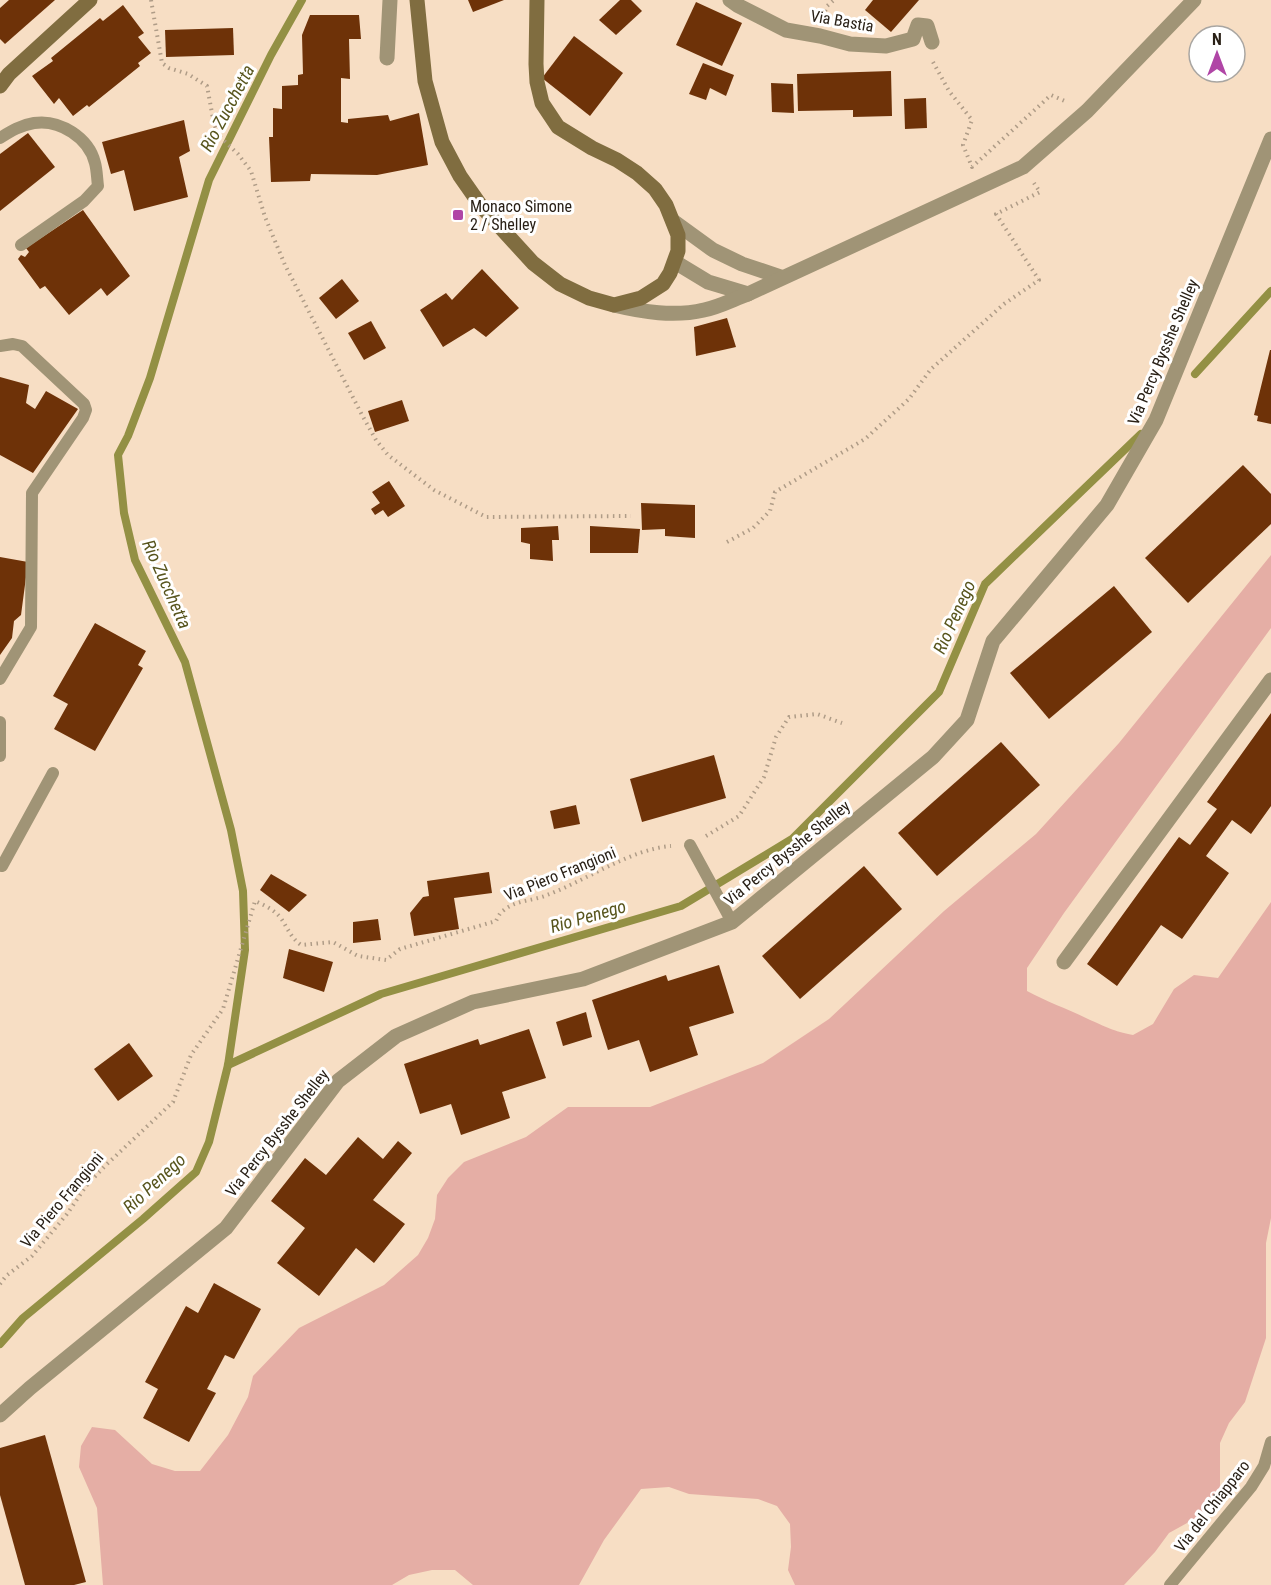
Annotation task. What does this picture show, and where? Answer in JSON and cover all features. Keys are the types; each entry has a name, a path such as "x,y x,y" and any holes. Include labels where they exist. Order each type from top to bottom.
{"main road":[{"path":"0,86 90,0"},
{"path":"417,0 425,81 442,142 460,176 481,206 533,263 560,284 589,298 614,305 635,300 663,284 675,262 678,235 666,205 655,189 617,160 558,127 542,103 536,64 537,0"}],"street":[{"path":"387,58 390,0"},
{"name":"Via Bastia","path":"730,0 786,30 850,44 886,46 904,42 913,39 918,25 927,26 932,42"},
{"path":"614,305 644,312 669,314 704,310 748,294 1023,167 1087,111 1194,0"},
{"name":"Via Percy Bysshe Shelley","path":"0,1415 39,1380 226,1228 338,1081 396,1036 472,1002 583,979 732,922 933,757 967,720 993,641 1107,505 1156,420 1271,139"},
{"path":"673,220 723,255 781,277"},
{"path":"675,262 708,282 748,294"},
{"path":"1064,962 1271,680"}],"lane":[{"path":"0,138 14,129 35,123 51,123 72,132 86,144 95,162 98,186 84,201 21,245"},
{"path":"0,346 13,344 22,346 84,404 86,410 83,418 32,493 31,627 0,679"},
{"path":"0,722 0,756"},
{"path":"0,865 2,866 53,773"},
{"path":"690,845 708,882 732,922"},
{"name":"Via del Chiapparo","path":"1170,1585 1251,1487 1264,1466 1271,1442"}],"path":[{"path":"151,0 162,63 207,86 214,124 219,136 238,154 251,171 285,265 362,415 376,440 388,455 434,490 486,517 631,516"},
{"path":"932,42 929,54 949,91 972,120 963,145 972,167 1051,95 1087,111"},
{"path":"727,542 753,528 771,511 775,492 865,439 909,399 931,369 1004,304 1039,280 996,214 1040,192 1023,167"},
{"name":"Via Piero Frangioni","path":"0,1284 6,1276 32,1256 99,1172 173,1102 191,1055 224,1009 255,901 270,908 280,917 292,938 301,945 333,942 358,956 386,960 400,949 496,921 502,910 523,901 546,896 636,856 660,847 690,845 739,816 764,777 776,737 789,717 817,714 842,723"}],"shaded area":[{"path":"1271,555 1271,628 1064,913 1027,968 1027,991 1105,1027 1133,1035 1153,1024 1174,989 1194,975 1218,978 1271,902 1271,1218 1266,1243 1266,1338 1245,1402 1229,1423 1220,1443 1220,1490 1207,1512 1169,1533 1155,1552 1124,1585 795,1585 788,1570 791,1547 790,1524 777,1506 758,1499 689,1494 669,1487 641,1489 604,1540 579,1585 473,1585 455,1570 432,1570 409,1575 392,1585 103,1585 97,1508 79,1467 81,1446 92,1427 115,1430 152,1464 175,1471 200,1471 228,1435 248,1397 253,1376 299,1328 384,1285 418,1255 435,1219 437,1195 448,1178 464,1162 526,1137 568,1107 650,1107 763,1063 829,1019 944,911 1036,834 1119,743"}],"building":[{"path":"9,0 55,0 5,44 0,39 0,8"},
{"path":"468,0 504,0 473,12"},
{"path":"620,0 631,0 642,11 616,35 599,20"},
{"path":"873,0 919,0 891,32 865,10"},
{"path":"696,2 742,23 722,66 676,45"},
{"path":"123,5 144,33 138,37 151,53 138,63 140,66 89,107 87,105 73,116 59,98 54,104 32,76 53,61 51,58 100,18 103,21"},
{"path":"310,15 359,15 361,39 349,39 350,79 341,78 341,122 348,123 348,119 388,115 390,121 419,113 428,165 377,175 311,174 310,181 271,182 269,137 273,137 273,108 282,109 282,86 298,85 298,75 303,74 302,35"},
{"path":"233,28 234,55 166,57 165,30"},
{"path":"574,36 623,73 590,116 542,78"},
{"path":"703,63 734,75 726,96 710,88 706,100 689,94"},
{"path":"891,71 892,116 853,117 853,110 798,111 797,74"},
{"path":"771,83 793,84 794,113 772,112"},
{"path":"926,98 927,128 905,129 904,99"},
{"path":"184,120 190,151 179,157 188,197 134,211 124,170 111,174 102,142"},
{"path":"28,133 55,167 0,211 0,154"},
{"path":"83,210 130,276 107,296 101,288 69,315 45,286 40,289 18,259 21,255 25,257 29,252 26,248"},
{"path":"482,269 519,308 486,337 474,328 443,347 420,310 446,293 452,300"},
{"path":"342,279 359,301 336,319 319,298"},
{"path":"727,318 736,347 696,356 694,327"},
{"path":"371,321 386,348 364,360 348,333"},
{"path":"1270,350 1271,424 1257,421 1258,416 1254,415"},
{"path":"0,377 29,385 26,403 35,409 46,391 78,409 33,473 0,455"},
{"path":"402,400 409,421 375,432 368,411"},
{"path":"1243,465 1271,494 1271,524 1188,603 1145,558"},
{"path":"389,481 405,506 388,517 383,510 375,515 371,509 380,503 372,492"},
{"path":"641,503 695,505 695,538 665,536 665,529 642,530"},
{"path":"558,526 559,540 552,540 553,561 530,559 530,544 521,542 521,528"},
{"path":"590,526 640,529 638,553 590,553"},
{"path":"0,557 28,562 21,615 14,621 12,638 0,655"},
{"path":"1114,586 1152,632 1049,719 1010,673"},
{"path":"95,623 146,651 138,665 143,668 95,751 54,729 68,704 53,696"},
{"path":"1271,713 1271,806 1251,834 1232,820 1206,856 1229,873 1182,939 1161,925 1117,986 1087,964 1179,837 1190,845 1217,809 1207,802"},
{"path":"1001,742 1040,785 937,876 898,833"},
{"path":"714,755 726,798 642,822 630,779"},
{"path":"576,805 580,824 554,829 550,811"},
{"path":"864,866 902,909 800,999 762,956"},
{"path":"489,872 492,893 454,898 459,929 414,936 410,913 423,897 429,896 427,881"},
{"path":"271,874 307,895 289,912 260,890"},
{"path":"378,919 381,940 353,943 353,922"},
{"path":"289,949 333,962 324,992 283,978"},
{"path":"719,965 734,1013 689,1027 698,1055 650,1072 639,1040 608,1050 592,1000 666,975 668,981"},
{"path":"586,1012 592,1037 563,1046 556,1022"},
{"path":"529,1029 546,1078 502,1092 510,1118 461,1135 451,1104 420,1114 404,1064 478,1039 480,1045"},
{"path":"129,1043 153,1076 118,1101 94,1069"},
{"path":"358,1137 383,1159 398,1141 412,1153 373,1200 405,1224 374,1263 356,1248 319,1296 277,1263 305,1228 271,1201 305,1158 326,1175"},
{"path":"214,1283 261,1309 234,1359 225,1355 207,1389 216,1393 189,1442 143,1418 158,1389 145,1382 186,1306 198,1313"},
{"path":"45,1435 86,1582 74,1585 25,1585 0,1495 0,1448"}],"waterway":[{"name":"Rio Zucchetta","path":"0,1344 23,1318 196,1172 209,1142 228,1065 245,950 243,891 231,830 185,662 135,560 124,513 118,455 128,436 150,378 209,180 271,55 302,0"},
{"name":"Rio Penego","path":"1195,374 1271,291"},
{"name":"Rio Penego","path":"228,1065 381,994 681,906 792,839 939,692 985,584 1141,434"}],"place":[{"name":"Monaco Simone 2 / Shelley","path":"458,215"}]}
